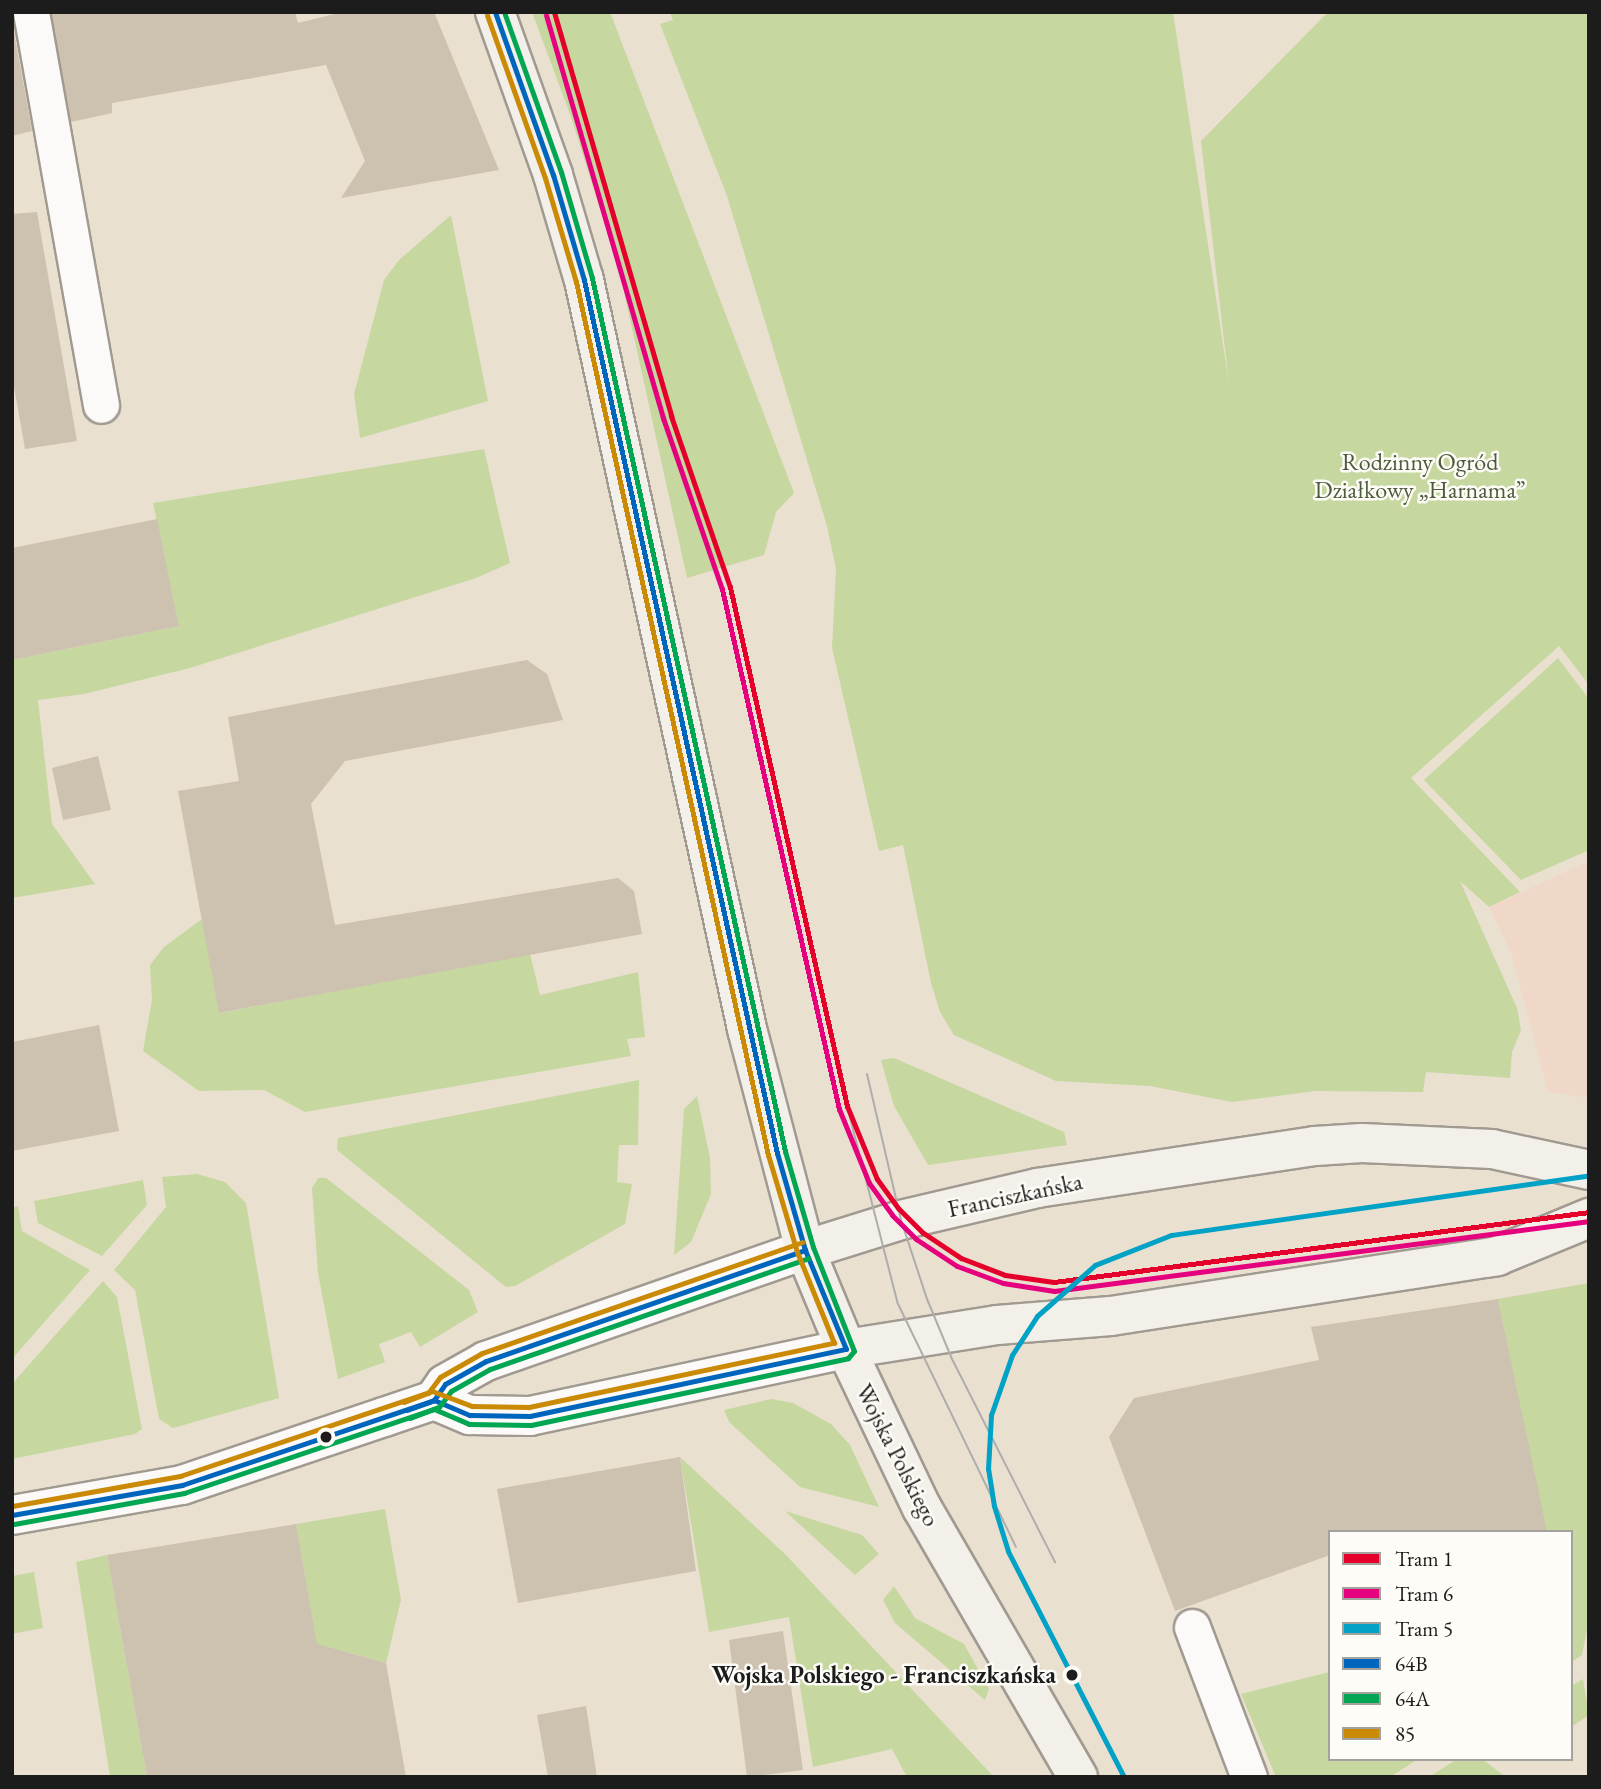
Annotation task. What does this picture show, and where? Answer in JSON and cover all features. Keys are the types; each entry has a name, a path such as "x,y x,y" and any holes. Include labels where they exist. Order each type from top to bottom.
{"main road":[{"name":"Wojska Polskiego","path":"495,12 553,175 584,281 747,1028 805,1250 846,1349 922,1508 1078,1777"},
{"name":"Franciszkańska","path":"805,1250 901,1220 1037,1188 1315,1146 1362,1143 1492,1149 1589,1170"},
{"path":"846,1349 940,1332 1123,1314 1497,1256 1589,1218"}],"street":[{"name":"Franciszkańska","path":"12,1515 182,1485 434,1400 445,1384 486,1360 805,1250"},
{"path":"434,1400 470,1415 530,1416 846,1349"}],"lane":[{"path":"31,12 101,405"},
{"path":"1192,1627 1249,1777"}],"shaded area":[{"path":"1589,861 1589,1098 1548,1092 1511,953 1489,907"}],"green space":[{"path":"532,12 610,12 794,493 776,512 764,555 687,578 619,269 571,117"},
{"name":"Rodzinny Ogród Działkowy „Harnama”","path":"670,12 1173,12 1229,384 1201,141 1328,12 1589,12 1589,685 1559,646 1411,778 1520,892 1489,907 1460,881 1517,1008 1521,1030 1512,1052 1510,1078 1426,1072 1423,1092 1315,1091 1232,1102 1150,1086 1056,1081 954,1035 940,1012 931,983 903,845 879,851 832,648 836,569 827,526 727,196 660,24 673,20"},
{"path":"451,215 488,401 360,438 354,394 384,280 399,260"},
{"path":"484,449 510,563 476,578 190,668 84,694 38,700 52,824 95,884 12,898 12,660 179,626 153,503"},
{"path":"1558,658 1589,699 1589,850 1521,880 1424,780"},
{"path":"202,919 220,1013 530,954 540,995 638,972 645,1037 627,1039 631,1056 305,1112 264,1090 199,1091 143,1051 152,1000 150,965 164,947"},
{"path":"894,1058 1064,1132 1067,1145 928,1165 894,1106 881,1060"},
{"path":"639,1080 638,1145 619,1145 617,1182 632,1184 625,1224 515,1286 506,1287 337,1150 338,1138"},
{"path":"697,1096 710,1158 711,1194 691,1242 674,1255 684,1109"},
{"path":"197,1174 225,1182 246,1203 279,1398 173,1428 159,1419 135,1290 114,1270 166,1207 162,1177"},
{"path":"318,1178 326,1178 469,1290 478,1312 420,1347 411,1332 379,1344 385,1362 338,1379 318,1273 312,1188"},
{"path":"143,1180 147,1205 102,1256 38,1223 34,1201"},
{"path":"18,1206 22,1231 90,1270 12,1359 12,1208"},
{"path":"103,1281 117,1297 142,1429 135,1434 12,1459 12,1384"},
{"path":"1589,1283 1589,1619 1582,1655 1573,1661 1573,1530 1546,1530 1498,1299"},
{"path":"771,1399 793,1403 831,1424 850,1445 879,1507 800,1487 729,1422 724,1410"},
{"path":"680,1457 786,1555 994,1777 907,1777 892,1749 813,1767 789,1617 709,1632"},
{"path":"385,1509 401,1600 386,1663 347,1652 319,1657 296,1524"},
{"path":"785,1511 862,1535 879,1554 855,1575"},
{"path":"107,1555 147,1777 110,1777 76,1562"},
{"path":"34,1572 43,1628 12,1634 12,1576"},
{"path":"894,1586 915,1618 964,1644 989,1689 985,1700 895,1623 883,1600"},
{"path":"1328,1672 1328,1761 1415,1761 1390,1777 1276,1777 1241,1694"},
{"path":"1583,1679 1589,1715 1573,1726 1573,1685"},
{"path":"1454,1761 1485,1761 1506,1777 1429,1777"}],"building":[{"path":"51,12 295,12 298,23 343,12 434,12 499,170 341,198 365,161 326,65 112,103 112,113 71,122"},
{"path":"12,21 32,131 12,136"},
{"path":"37,212 77,441 25,449 12,375 12,214"},
{"path":"157,519 179,626 12,660 12,548"},
{"path":"527,660 547,674 563,720 345,761 311,804 335,925 618,878 634,891 642,934 219,1013 178,791 239,781 228,717"},
{"path":"98,756 111,810 63,820 52,768"},
{"path":"99,1025 119,1131 12,1151 12,1042"},
{"path":"1498,1299 1547,1530 1328,1530 1328,1556 1175,1611 1109,1437 1134,1398 1319,1360 1311,1327"},
{"path":"680,1457 696,1571 518,1603 497,1489"},
{"path":"296,1524 317,1644 386,1663 406,1777 147,1777 107,1555"},
{"path":"783,1631 803,1770 747,1777 729,1640"},
{"path":"586,1706 597,1777 548,1777 537,1715"}],"tram line":[{"name":"1","path":"554,12 671,416 730,587 847,1106 877,1179 899,1209 922,1232 961,1258 1005,1275 1054,1282 1589,1212"},
{"name":"6","path":"546,15 663,418 722,589 839,1109 869,1183 892,1215 916,1239 957,1266 1003,1283 1054,1291 1589,1221"},
{"path":"867,1074 901,1220 927,1299 952,1359 1055,1562"},
{"path":"847,1106 898,1304 1016,1547"},
{"name":"5","path":"1124,1777 1008,1551 994,1506 988,1469 991,1415 1012,1355 1037,1316 1095,1265 1171,1235 1588,1176"}],"transit line":[{"name":"64B","path":"12,1515 182,1485 434,1400 470,1415 530,1416 846,1349 805,1250 777,1153 584,280 553,175 495,12"},
{"name":"64A","path":"14,1524 184,1493 434,1409 469,1424 531,1425 848,1358 854,1351 813,1247 785,1151 592,278 561,172 504,12"},
{"name":"85","path":"12,1506 180,1476 432,1391 472,1406 529,1407 834,1343 797,1252 768,1155 576,282 545,178 487,15"},
{"name":"85","path":"404,1402 428,1393 440,1377 482,1353 802,1242"},
{"name":"64B","path":"407,1410 434,1400 445,1384 486,1361 805,1250"},
{"name":"64A","path":"410,1418 439,1407 451,1391 490,1369 808,1258"}],"place":[{"name":"Wojska Polskiego - Franciszkańska","path":"1072,1675"}]}
